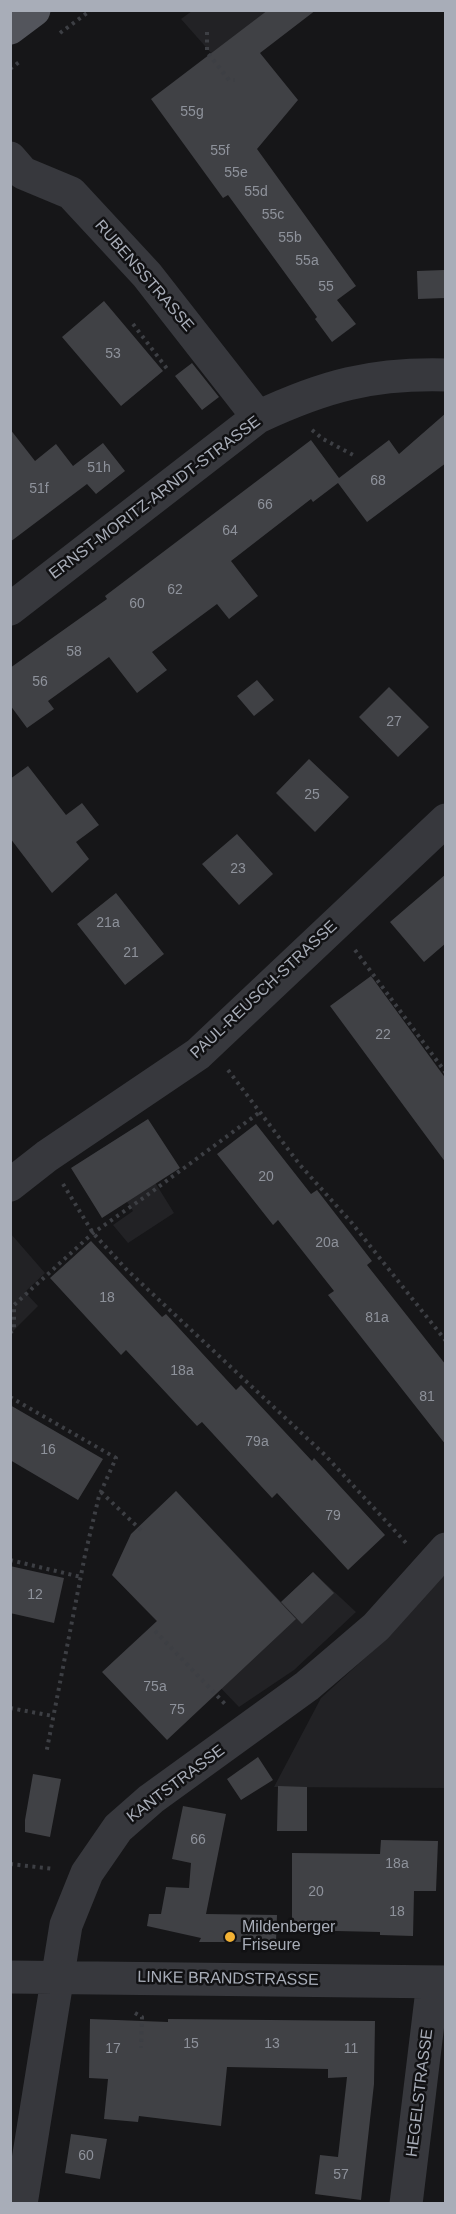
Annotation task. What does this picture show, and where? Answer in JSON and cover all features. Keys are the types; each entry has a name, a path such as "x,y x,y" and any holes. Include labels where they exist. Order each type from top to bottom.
{"main road":[{"path":"10,28 34,10"}],"street":[{"name":"RUBENSSTRASSE","path":"10,158 23,173 71,193 147,275 258,417"},
{"name":"ERNST-MORITZ-ARNDT-STRASSE","path":"10,609 258,417 295,400 340,384 384,376 446,375"},
{"name":"PAUL-REUSCH-STRASSE","path":"10,1185 46,1155 180,1066 208,1044 446,820"},
{"name":"KANTSTRASSE","path":"21,2204 66,1925 87,1873 118,1828 151,1799 307,1686 376,1627 438,1559"},
{"name":"LINKE BRANDSTRASSE","path":"10,1977 439,1982"},
{"name":"HEGELSTRASSE","path":"406,2204 439,1982"}],"path":[{"path":"207,32 207,52 229,80 235,80"},
{"path":"133,324 168,370"},
{"path":"295,400 303,423 323,439 355,456"},
{"path":"336,924 446,1073"},
{"path":"208,1044 300,1165 351,1222 446,1341"},
{"path":"10,1333 14,1329 14,1305 93,1233 260,1112"},
{"path":"46,1155 93,1233 127,1270 438,1559"},
{"path":"10,1397 116,1458 101,1492 81,1577 46,1754"},
{"path":"101,1492 144,1533"},
{"path":"10,1560 81,1577"},
{"path":"155,1631 249,1730"},
{"path":"10,1708 53,1716"},
{"path":"10,1864 87,1873"}],"shaded area":[{"path":"192,11 268,11 212,54 181,19"},
{"path":"125,1134 174,1213 128,1243 113,1225 133,1211 95,1153"},
{"path":"11,1234 45,1273 25,1292 38,1306 11,1333"},
{"path":"176,1491 281,1602 313,1572 356,1612 294,1670 239,1707 112,1575"},
{"path":"445,1571 445,1788 274,1787 321,1698 388,1637"}],"building":[{"path":"268,10 316,10 260,53 298,100 257,149 356,286 337,300 356,324 332,342 315,319 317,317 228,195 223,198 151,99"},
{"path":"444,270 445,298 418,299 417,271"},
{"path":"104,301 163,371 121,406 62,337"},
{"path":"192,363 219,397 202,410 175,376"},
{"path":"446,413 446,463 367,522 338,483 313,502 311,499 231,561 258,596 229,619 217,604 152,652 167,670 137,693 109,657 48,701 54,709 27,728 10,705 10,668 107,599 105,596 311,440 339,478 389,440 399,454"},
{"path":"10,429 35,461 56,444 73,466 103,443 125,471 96,494 87,484 10,542"},
{"path":"257,680 274,700 254,716 237,696"},
{"path":"389,687 429,727 398,757 359,717"},
{"path":"309,759 349,797 315,832 276,793"},
{"path":"28,766 66,815 82,803 99,825 76,842 89,859 52,893 10,838 10,779"},
{"path":"237,834 273,874 239,905 202,864"},
{"path":"446,874 446,943 424,962 390,922"},
{"path":"116,893 164,954 125,985 77,924"},
{"path":"371,976 446,1079 446,1163 330,1006"},
{"path":"148,1119 180,1168 102,1218 71,1168"},
{"path":"256,1124 311,1194 317,1190 372,1261 367,1265 446,1365 446,1445 328,1295 334,1291 278,1220 273,1225 217,1154"},
{"path":"91,1241 162,1317 166,1314 236,1390 241,1385 312,1461 314,1458 385,1535 348,1570 277,1493 272,1498 202,1422 197,1426 126,1350 121,1355 50,1278"},
{"path":"10,1405 103,1459 78,1500 10,1460"},
{"path":"176,1491 296,1619 167,1740 102,1672 157,1621 112,1575 131,1534"},
{"path":"10,1566 64,1578 54,1623 10,1613"},
{"path":"313,1572 334,1593 302,1624 281,1602"},
{"path":"258,1757 273,1780 241,1800 227,1779"},
{"path":"33,1774 61,1779 50,1837 25,1832"},
{"path":"278,1786 307,1787 307,1831 277,1831"},
{"path":"183,1806 226,1814 206,1914 277,1915 276,1942 199,1942 201,1938 147,1926 149,1914 161,1914 166,1887 189,1888 191,1863 172,1859"},
{"path":"381,1840 438,1841 436,1891 414,1891 413,1936 380,1935 380,1932 292,1930 292,1853 380,1854"},
{"path":"90,2019 168,2022 168,2019 375,2021 374,2084 361,2200 315,2194 320,2155 338,2157 347,2077 328,2078 328,2069 227,2067 221,2126 139,2116 138,2122 104,2119 108,2079 89,2078"},
{"path":"71,2134 107,2139 100,2179 65,2173"}],"place":[{"name":"Mildenberger Friseure","path":"230,1937"}]}
